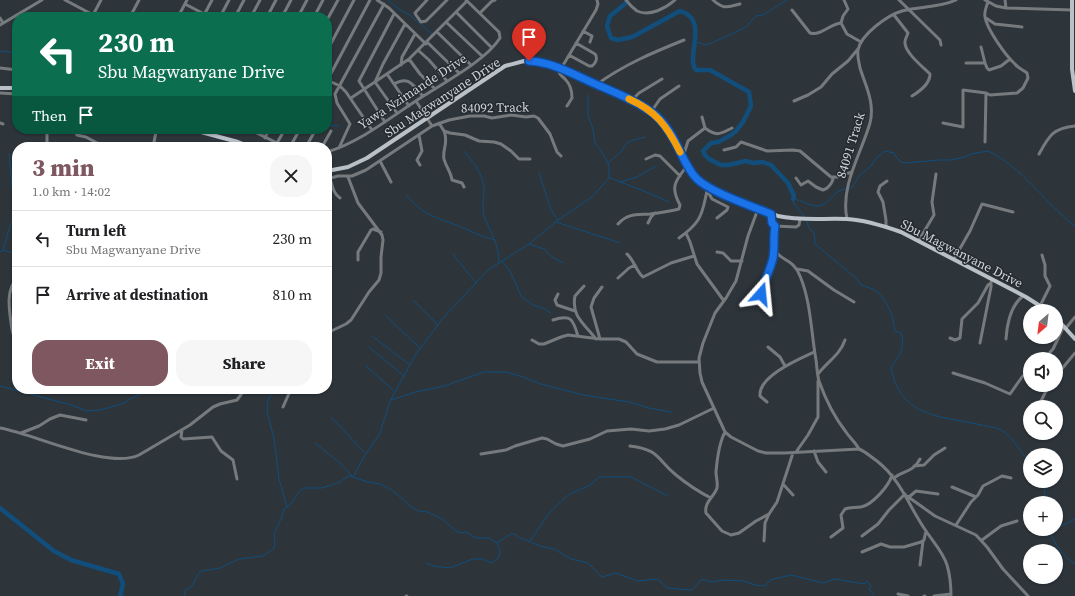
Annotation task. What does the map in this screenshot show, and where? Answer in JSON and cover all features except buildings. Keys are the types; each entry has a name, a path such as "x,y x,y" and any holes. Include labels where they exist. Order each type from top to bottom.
{"main road":[{"path":"1072,0 1074,33 1072,69 1075,91"},
{"name":"Sbu Magwanyane Drive","path":"332,171 348,167 367,158 426,117 500,69 510,64 524,61 546,63 632,100 651,112 667,128 687,166 707,189 771,214 783,217 801,219 847,219 886,226 919,240 954,258 992,281 1036,304"},
{"path":"1,88 12,88"},
{"path":"208,134 238,142"},
{"path":"1065,327 1075,339"}],"street":[{"path":"22,12 42,0"},
{"path":"65,0 87,12"},
{"path":"94,12 100,0"},
{"path":"133,12 140,0"},
{"path":"181,12 187,0"},
{"path":"206,12 212,0"},
{"path":"223,12 229,0"},
{"path":"238,12 244,0"},
{"path":"254,12 260,0"},
{"path":"270,12 276,0"},
{"path":"285,12 291,0"},
{"path":"301,12 307,0"},
{"path":"317,12 323,0"},
{"path":"331,12 338,0"},
{"path":"332,42 354,0"},
{"path":"332,71 370,0"},
{"path":"377,0 384,4 459,73"},
{"path":"427,0 415,13 421,22 426,21 447,0"},
{"path":"351,98 401,65 419,51 466,0 480,13 493,0"},
{"path":"567,106 572,100 572,96 567,81 559,73 560,69 597,7 597,0"},
{"path":"626,1 637,10 645,13 660,10 675,0"},
{"path":"713,0 725,8 740,4"},
{"path":"844,0 848,9 842,17 841,23 847,34 861,42"},
{"path":"899,0 940,40 941,45"},
{"path":"903,4 905,0"},
{"path":"794,101 821,87 834,72 848,61 873,28 894,15 909,10 949,3 956,0"},
{"path":"1005,0 1006,8"},
{"path":"943,123 962,127 964,90 992,95 1017,93 1023,88 1028,78 1027,73 1010,59 990,28 985,16 987,1 1006,8 1072,10"},
{"path":"185,4 198,12"},
{"path":"339,148 350,124 335,100 335,94 384,4"},
{"path":"792,10 807,30 812,34 819,33 835,24 841,23"},
{"path":"456,12 492,48"},
{"name":"Yawa Nzimande Drive","path":"332,150 339,148 385,122 459,73 492,48 500,37 498,30 480,13"},
{"path":"385,122 359,82 359,79 394,14"},
{"path":"894,15 908,33 905,40 906,46 914,58 930,74 929,82 912,96"},
{"path":"985,16 995,24 1022,26"},
{"path":"0,18 2,24 12,18"},
{"path":"446,22 482,56"},
{"path":"375,82 405,24"},
{"path":"583,31 592,37 590,42"},
{"path":"437,32 470,65"},
{"path":"401,65 402,57 415,34"},
{"path":"596,85 644,56 684,40"},
{"path":"569,54 589,66 592,66 596,62 597,57 595,54 576,43"},
{"path":"981,47 985,63 989,70 1001,66 1010,59"},
{"name":"84091 Track","path":"847,219 845,206 848,189 852,172 870,123 872,107 869,92 858,59 858,49"},
{"path":"419,51 447,81"},
{"path":"409,59 420,74 435,89"},
{"path":"966,63 985,63"},
{"path":"0,68 12,69"},
{"path":"387,74 408,106"},
{"path":"632,100 639,93 662,79"},
{"path":"394,84 402,80 406,80 423,96"},
{"path":"332,82 340,86 351,98 372,130"},
{"path":"375,82 397,114"},
{"path":"651,112 660,100 679,86"},
{"path":"1,88 2,93 12,94"},
{"path":"985,142 986,93"},
{"path":"416,101 432,126"},
{"name":"84092 Track","path":"332,178 338,176 348,177 363,172 432,126 462,117 479,116 492,118 512,115 536,117 550,136 561,156"},
{"path":"702,117 705,128 712,133 718,134 732,128"},
{"path":"439,123 447,140 444,156 451,173 452,180 462,183 464,187"},
{"path":"1039,154 1052,133 1073,126"},
{"path":"683,157 688,141 705,128"},
{"path":"444,131 453,134 465,135 479,141 497,143 511,151 519,159 530,159"},
{"path":"76,134 94,142"},
{"path":"258,134 275,142"},
{"path":"265,138 267,134"},
{"path":"419,135 422,150 417,160 420,165"},
{"path":"724,150 736,147 741,142 767,151 796,150 803,153 833,178"},
{"path":"646,159 655,155 660,156 680,176"},
{"path":"380,161 391,182"},
{"path":"618,224 630,215 655,213 680,208 674,189 687,166"},
{"path":"833,178 852,172"},
{"path":"919,240 934,215 932,202 936,174"},
{"path":"332,330 346,324 351,320 369,292 379,280 381,273 383,244 381,232 358,203 348,177"},
{"path":"796,178 801,185 808,181 816,187 826,190 833,181 833,178"},
{"path":"886,226 883,202 878,192 880,186 887,181"},
{"path":"332,183 334,192 340,198"},
{"path":"707,189 713,200 728,207 727,210 717,218"},
{"path":"679,238 686,233 698,219 703,209 707,189"},
{"path":"954,258 970,231 982,204 1014,212"},
{"path":"758,209 748,236 736,281 715,313 701,348 699,362 701,379 725,432 732,438 762,452 859,449"},
{"path":"648,223 655,213"},
{"path":"759,304 774,248 773,240 775,226 772,223 771,214"},
{"path":"775,226 796,227 799,225 801,219"},
{"path":"358,260 358,252 371,230 373,229 381,232"},
{"path":"686,233 700,270 724,301"},
{"path":"774,248 780,257 792,264 797,269 801,277 809,307 814,352 819,379 840,423 859,449 882,465 893,477 907,496 926,531 939,548 946,563 949,573 951,595 934,596"},
{"path":"717,252 723,253 731,261 742,261"},
{"path":"627,254 641,276 645,276 671,263 694,256"},
{"path":"1041,304 1050,286 1045,276 1045,264 1042,255"},
{"path":"618,278 629,268 636,266"},
{"path":"797,269 808,271 834,290 854,302"},
{"path":"950,338 956,340 960,338 962,319 978,303 988,285 992,281"},
{"path":"980,343 992,281"},
{"path":"12,285 9,306 12,327"},
{"path":"584,286 574,296 575,311 578,318 598,339"},
{"path":"598,339 591,307 594,298 602,287"},
{"path":"558,294 555,300 558,305 575,311"},
{"path":"1006,339 1007,326 1013,306 1022,296"},
{"path":"552,320 564,317 570,318 574,324 578,336"},
{"path":"1050,352 1065,327 1075,317"},
{"path":"532,340 539,344 544,344 563,336 578,336 622,340 637,354 660,363 699,362"},
{"path":"818,374 824,366 839,353 845,340"},
{"path":"768,347 780,357 785,366"},
{"path":"767,402 760,396 760,391 772,376 785,366 814,352"},
{"path":"1063,368 1075,353"},
{"path":"953,373 985,383 1010,394 1023,376"},
{"path":"764,541 765,523 776,504 794,452 808,435 818,417 817,387 819,379"},
{"path":"0,428 21,433 94,456 122,458 136,456 182,430 218,405 237,400 241,394"},
{"path":"283,407 289,394"},
{"path":"481,454 504,450 544,438 563,446 587,440 607,431 631,429 649,431 665,429 683,423 714,408"},
{"path":"21,433 60,415 86,420"},
{"path":"182,430 183,439 212,438 221,451 233,460 237,479"},
{"path":"725,432 722,439 717,468 718,485 706,506 706,513 719,528 728,535 739,533 769,514"},
{"path":"630,446 643,448 654,453 677,476 711,498"},
{"path":"914,466 924,465 934,454 945,448"},
{"path":"814,451 818,462 826,472"},
{"path":"831,537 843,528 841,515 845,510 849,508 862,507 868,503 886,488 893,477 905,473 920,459"},
{"path":"956,525 985,484 1002,476 1011,478"},
{"path":"783,484 793,495"},
{"path":"952,487 976,497"},
{"path":"862,536 876,525 892,506 916,490 938,494"},
{"path":"907,496 935,516 971,532 982,540 998,563 1028,596"},
{"path":"982,540 1003,525 1017,520"},
{"path":"920,565 926,531"},
{"path":"862,552 881,544 890,547 904,547 924,540"},
{"path":"898,594 908,596"}],"waterway":[{"path":"388,0 400,10 410,15 432,34"},
{"path":"627,0 625,4 610,16 607,26 611,38 618,40 632,37 680,11 689,15 694,22 695,39 693,64 696,70 710,70 749,92 751,106 743,122 731,135 718,142 711,143 703,151 705,155 709,159 721,165 746,161 753,163 763,162 771,165 788,183 794,196 793,199"},
{"path":"696,42 706,45 712,43 746,27 756,16 763,15 787,0"},
{"path":"0,51 12,52"},
{"path":"315,443 339,462 353,477 380,433 390,401 416,354 444,317 488,270 529,244 558,220 592,197 609,178 609,166 604,155 595,143 593,129 588,116 588,95"},
{"path":"332,125 338,126"},
{"path":"608,163 622,151 625,145 630,141 645,137"},
{"path":"464,151 478,169 482,178 484,190 484,216 498,250 499,263"},
{"path":"849,189 860,175 871,166 876,158 885,151 894,153 901,162 905,163 950,160 988,151 1001,158 1023,176 1053,207 1075,226"},
{"path":"9,154 12,188"},
{"path":"620,182 637,177 656,166"},
{"path":"539,173 551,210 558,220"},
{"path":"610,178 669,202"},
{"path":"805,217 794,204 793,199 817,206 825,203 838,192 846,189"},
{"path":"406,195 423,211 495,240"},
{"path":"806,220 809,228 814,233 815,244 857,279 861,285 876,291 887,304 893,320 895,331 901,333 903,342 901,351 891,367 895,383 902,395 911,404 922,411 948,419 993,427 1001,430 1010,437 1023,454"},
{"path":"3,250 12,222"},
{"path":"556,222 620,243"},
{"path":"529,244 544,249 552,257 563,263"},
{"path":"0,252 3,250 12,253"},
{"path":"453,254 476,283"},
{"path":"502,261 510,271 521,296 533,305 545,309 551,313"},
{"path":"413,300 438,325"},
{"path":"385,315 420,348"},
{"path":"372,336 410,365"},
{"path":"369,347 404,376"},
{"path":"366,366 394,391"},
{"path":"391,400 415,392 444,386 484,372 506,372 541,384 583,395 629,402 649,408 671,412"},
{"path":"0,386 12,389"},
{"path":"30,394 87,411 100,410 122,404 141,394"},
{"path":"271,394 268,400 267,412 274,438 279,479 287,507"},
{"path":"331,417 365,453"},
{"path":"184,596 186,590 192,586 199,573 202,571 220,568 239,559 263,556 274,548 274,533 284,509 290,505 303,488 322,488 340,482 350,476 380,484 392,490 413,508 421,512 425,511 442,519 456,531 461,533 466,532 476,538 489,538 497,543 511,534 515,534 518,537 540,546 554,549 571,559 588,563 602,577 616,573 637,581 658,579 667,588 692,590 702,579 711,582 724,580 744,581 755,585 765,586 770,580 791,575 823,583 835,579 864,584 867,581 871,586 869,589 875,596"},
{"path":"530,541 550,512 568,495 590,485 599,477 631,477 668,496"},
{"path":"1044,488 1045,496"},
{"path":"0,508 54,551 71,560 119,574 123,584 120,596"},
{"path":"1063,525 1075,519"},
{"path":"1052,536 1059,549 1075,564"},
{"path":"426,563 433,566 450,568 473,559 482,559 492,563 499,557 500,551 497,543"},
{"path":"121,592 124,596"}],"slow traffic":[{"path":"629,99 648,109 659,119 673,137 680,152"}],"route":[{"path":"529,61 541,62 555,66 648,109 667,128 690,171 698,180 708,187 771,214 772,223 775,226 773,240 774,248 761,294"}]}
